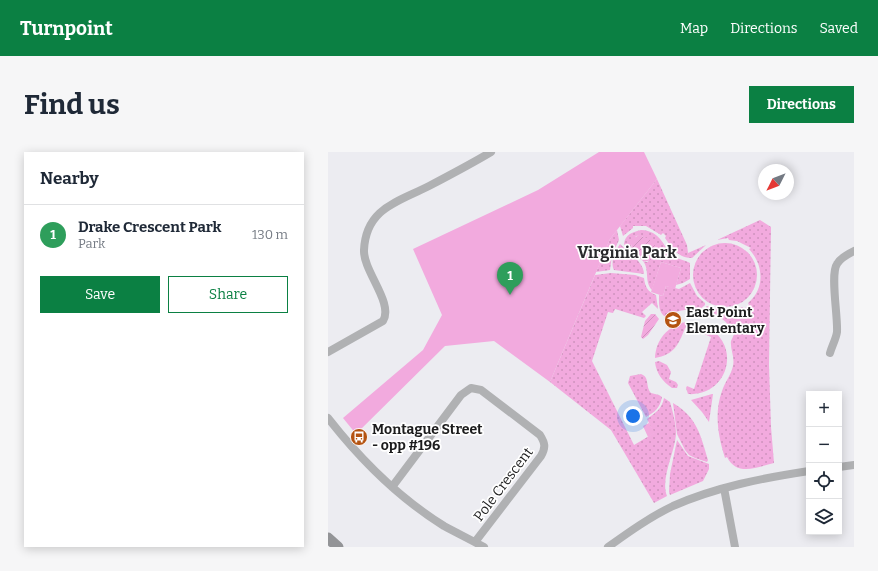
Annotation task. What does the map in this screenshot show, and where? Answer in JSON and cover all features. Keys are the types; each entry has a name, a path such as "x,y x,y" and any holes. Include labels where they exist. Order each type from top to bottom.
{"street":[{"path":"328,352 383,321 386,316 384,303 366,262 364,253 368,229 373,220 395,202 491,152"},
{"path":"830,353 837,334 834,273 837,263 843,257 854,251"},
{"name":"Pole Crescent","path":"392,486 461,395 471,388 481,390 540,436 544,442 545,449 475,542"},
{"path":"328,418 351,447 392,486 419,508 444,525 484,547"},
{"path":"842,466 854,464"},
{"path":"608,547 672,506 706,493 751,481 806,472"},
{"path":"724,488 735,547"},
{"path":"328,538 338,547"}],"shaded area":[{"path":"599,152 644,152 657,179 610,239 550,382 494,341 445,346 356,434 343,418 423,350 442,315 413,249 538,190"},
{"path":"657,179 687,245 688,253 706,245 692,258 687,258 676,252 663,233 661,235 646,226 633,226 633,228 623,236 620,226"},
{"path":"760,220 771,227 769,365 774,463 754,468 742,469 731,463 727,457 725,458 720,441 718,424 718,408 720,399 723,388 733,366 731,341 734,333 721,318 703,311 707,306 729,311 742,307 744,309 749,305 748,303 754,297 760,284 760,269 758,262 749,249 751,248 737,241 729,240 728,238 717,240"},
{"path":"617,230 619,240 612,255 610,270 596,272 610,239"},
{"path":"641,230 648,231 658,236 675,257 690,263 690,279 676,285 681,268 661,262 652,290 648,283 646,268 643,261 647,262 655,257 657,248 642,236 636,236 630,248 631,250 624,244 628,236"},
{"path":"639,235 649,239 657,248 655,256 649,261 643,261 631,250 632,239"},
{"path":"725,243 743,249 751,257 757,275 751,293 743,301 725,307 707,301 699,293 693,275 699,257 707,249"},
{"path":"620,244 639,261 644,274 614,270 614,257"},
{"path":"661,262 681,268 675,289 666,286 663,296 651,292"},
{"path":"611,273 635,275 644,278 647,289 656,295 658,309 652,303 642,312 646,316 644,318 615,309 613,313 608,312 592,361 634,445 654,433 647,419 660,408 664,398 670,402 675,422 676,434 665,482 667,496 654,503 611,430 550,382 595,275"},
{"path":"690,283 697,296 705,303 705,305 699,310 682,310 666,317 663,315 660,308 659,295 663,296 666,286 679,289"},
{"path":"651,314 655,314 659,319 648,335 643,339 641,337 645,321"},
{"path":"686,322 694,323 696,328 695,330 685,328 675,348 661,357 655,358 660,340 668,330"},
{"path":"707,327 718,335 725,346 727,357 726,369 721,379 712,387 701,393 688,394 686,388 687,386 694,389 711,337 704,334"},
{"path":"659,361 667,365 671,372 669,379 676,382 678,385 677,388 672,388 660,377 655,362"},
{"path":"641,374 646,377 648,388 651,393 662,397 657,409 646,417 628,383 630,376"},
{"path":"713,394 709,422 691,400"},
{"path":"673,403 688,414 693,421 700,435 708,460 707,462 689,455 685,450 677,434"},
{"path":"649,423 655,433 648,437 643,426"},
{"path":"677,440 688,456 709,464 709,469 703,481 670,495 670,474"}],"place":[{"name":"Drake Crescent Park","path":"510,295"},
{"name":"East Point Elementary","path":"673,320"},
{"name":"Montague Street - opp #196","path":"359,437"}],"district":[{"name":"Virginia Park","path":"627,252"}]}
